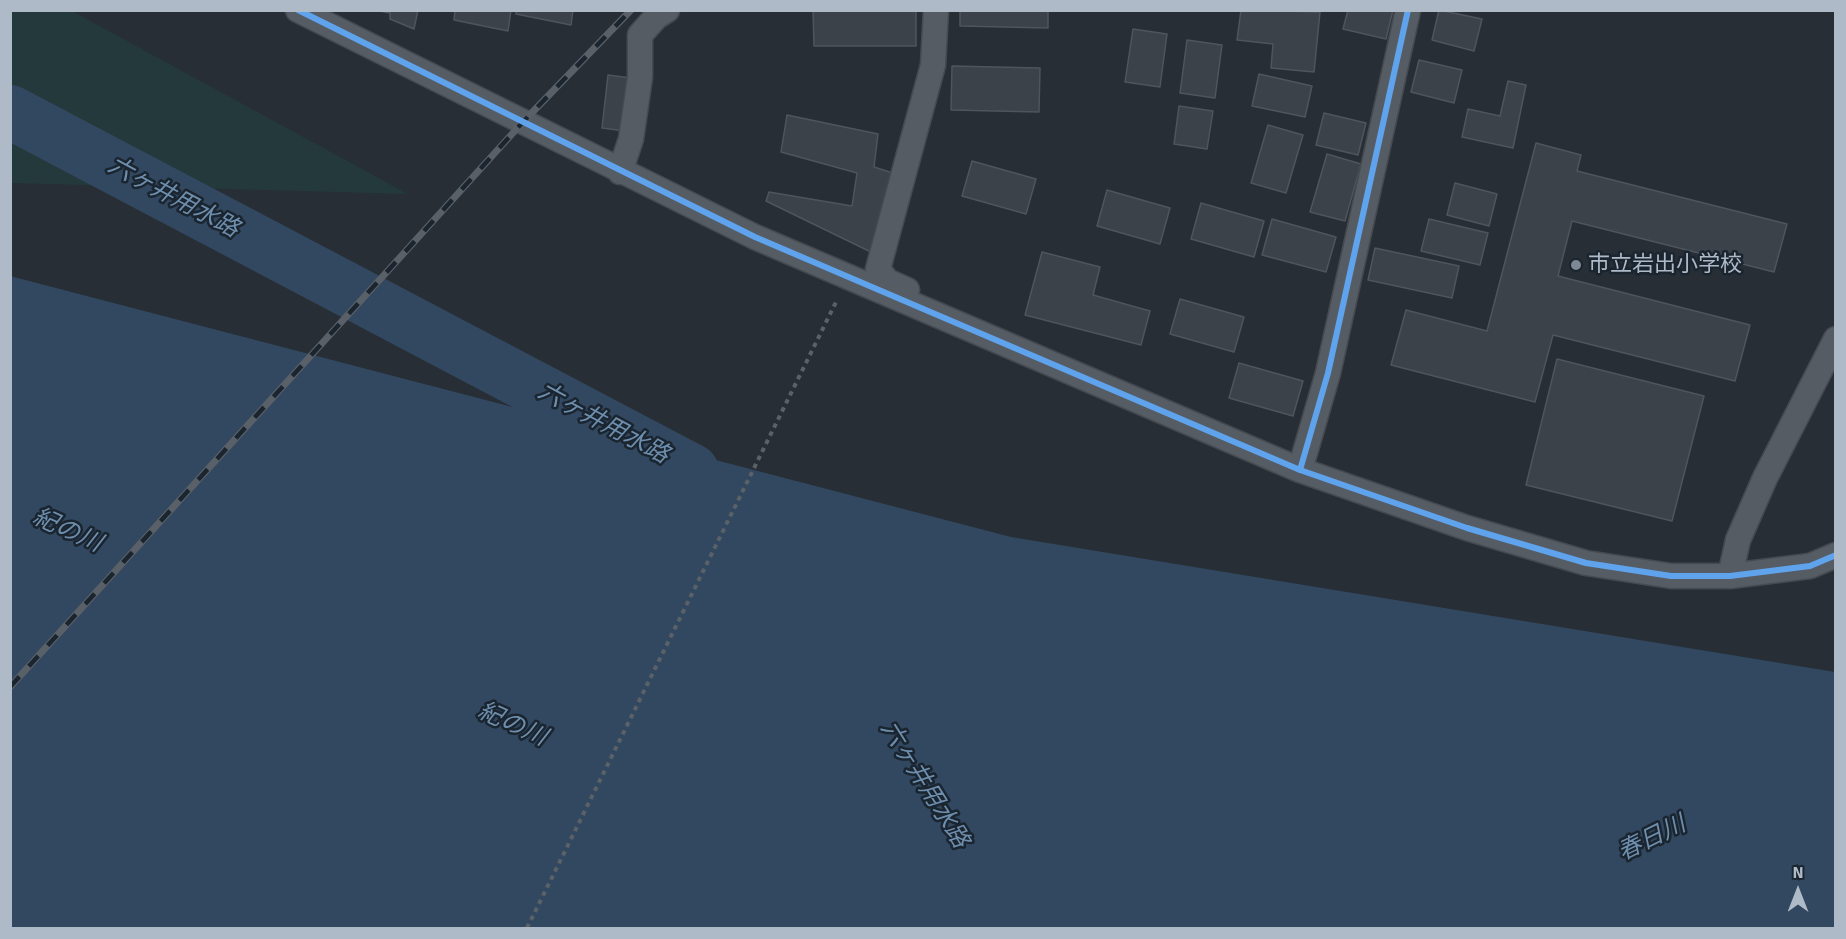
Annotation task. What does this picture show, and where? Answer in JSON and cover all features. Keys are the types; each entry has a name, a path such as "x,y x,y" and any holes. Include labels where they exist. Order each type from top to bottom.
{"street":[{"path":"298,10 620,172 755,237 1300,470 1467,528 1586,563 1671,576 1730,576 1810,566 1836,555"},
{"path":"923,309 918,295 887,281 878,269 933,65 936,10"},
{"path":"1300,470 1328,373 1408,10"},
{"path":"620,172 630,139 640,77 640,35 657,13"},
{"path":"1730,576 1738,540 1765,478 1836,339"}],"path":[{"path":"527,928 848,277"}],"green space":[{"path":"72,10 408,194 11,183 11,11"}],"water":[{"path":"10,276 1011,537 1835,672 1835,928 11,928"}],"building":[{"path":"418,10 414,29 390,19 390,13 380,11"},
{"path":"455,10 511,10 508,31 454,20"},
{"path":"516,10 573,10 571,25 516,14"},
{"path":"813,10 916,10 916,46 814,46"},
{"path":"960,10 1048,10 1048,28 960,26"},
{"path":"1241,10 1320,12 1314,72 1271,68 1273,44 1237,40"},
{"path":"1348,10 1393,10 1386,39 1343,29"},
{"path":"1439,10 1482,19 1474,51 1432,40"},
{"path":"1133,29 1167,34 1160,87 1125,82"},
{"path":"1187,40 1222,45 1215,98 1180,93"},
{"path":"1419,60 1462,70 1454,103 1411,92"},
{"path":"952,66 1040,68 1039,112 951,110"},
{"path":"1259,74 1312,86 1305,117 1252,106"},
{"path":"608,75 631,78 625,131 602,128"},
{"path":"1508,81 1526,85 1513,148 1462,137 1468,109 1500,116"},
{"path":"1179,106 1213,111 1207,149 1174,144"},
{"path":"1324,113 1366,123 1358,155 1316,145"},
{"path":"787,115 878,134 874,167 896,174 873,253 766,201 769,192 852,206 857,173 781,152"},
{"path":"1268,125 1303,135 1286,193 1251,183"},
{"path":"1536,143 1581,155 1577,171 1787,224 1774,272 1572,221 1558,276 1750,325 1735,381 1553,335 1535,402 1391,365 1406,310 1487,331"},
{"path":"1327,154 1361,164 1345,221 1310,212"},
{"path":"972,161 1036,179 1026,214 962,196"},
{"path":"1455,183 1497,194 1489,226 1447,215"},
{"path":"1107,190 1170,208 1160,244 1097,226"},
{"path":"1201,203 1264,221 1254,257 1191,239"},
{"path":"1272,219 1336,237 1326,272 1262,255"},
{"path":"1429,219 1488,233 1480,265 1421,251"},
{"path":"1375,248 1459,266 1452,298 1368,280"},
{"path":"1042,252 1100,267 1093,295 1150,311 1141,345 1025,315"},
{"path":"1180,299 1244,317 1234,352 1170,334"},
{"path":"1557,359 1704,396 1672,521 1526,485"},
{"path":"1239,363 1303,381 1293,416 1229,398"}],"waterway":[{"name":"六ヶ井用水路","path":"10,112 692,471"}],"railway":[{"path":"10,687 522,123 631,10"}],"cycle path":[{"path":"298,10 755,237 1300,470 1467,528 1586,563 1671,576 1730,576 1810,566 1836,555"},
{"path":"1300,470 1328,373 1408,10"}],"place":[{"name":"市立岩出小学校","path":"1576,265"}],"water label":[{"name":"紀の川","path":"67,531"},
{"name":"紀の川","path":"512,725"},
{"name":"春日川","path":"1652,839"}]}
